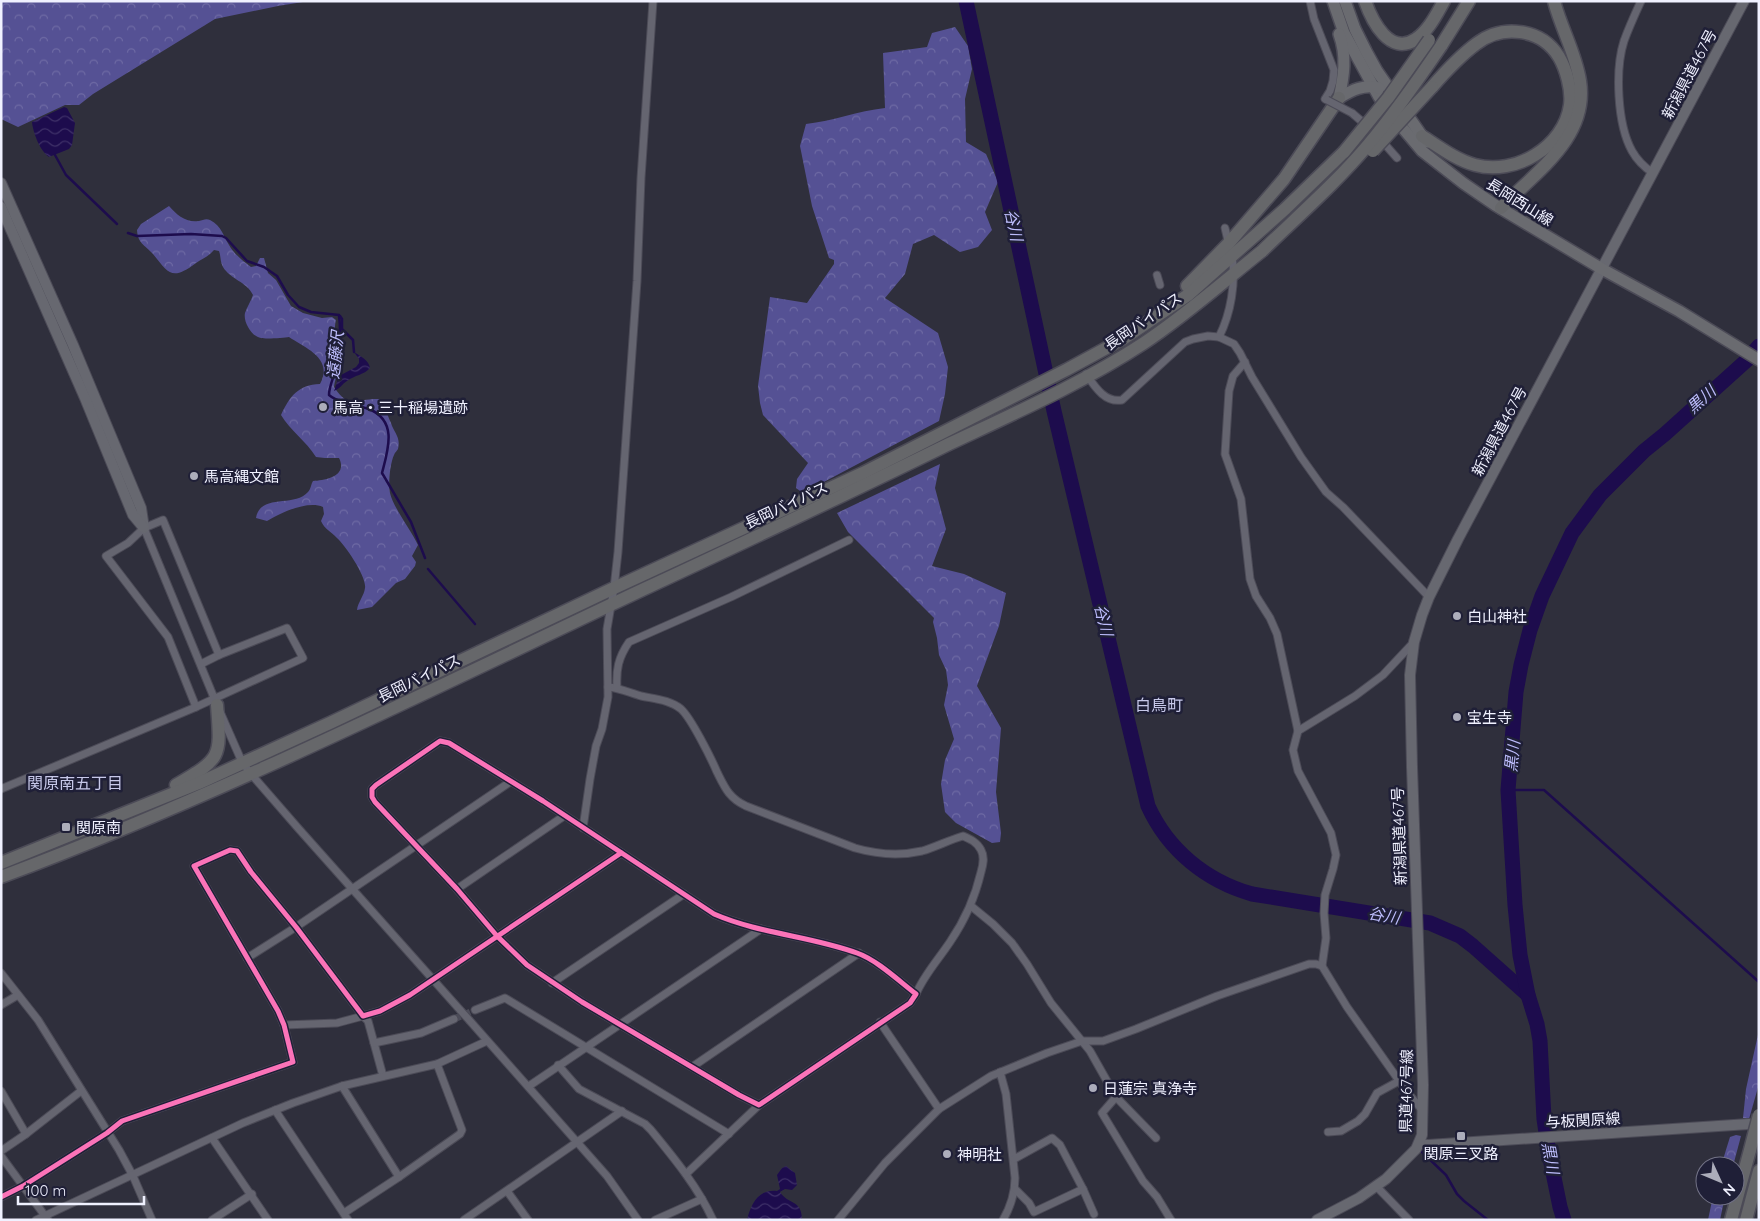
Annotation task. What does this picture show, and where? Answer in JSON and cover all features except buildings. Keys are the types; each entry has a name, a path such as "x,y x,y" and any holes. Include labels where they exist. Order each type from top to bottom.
{"highway":[{"path":"1365,1 1379,30 1392,41 1403,43 1415,40 1424,32 1431,24 1444,1"},
{"name":"長岡バイパス","path":"1,863 199,783 332,722 614,588 863,474 1123,339 1188,295 1232,258 1285,210 1344,152 1388,98 1454,1"},
{"name":"長岡バイパス","path":"1,877 81,847 220,788 342,733 1038,402 1072,384 1086,373 1144,343 1262,251 1324,192 1367,146 1441,46 1469,1"},
{"path":"1498,206 1542,168 1561,147 1573,131 1580,107 1580,82 1554,1"},
{"path":"1262,251 1289,230 1357,167 1432,87 1477,43 1499,33 1517,31 1538,37 1550,45 1556,52 1564,69 1570,92 1570,104 1560,131 1546,146 1528,159 1510,166 1489,168 1474,165 1422,136"},
{"path":"1123,339 1185,288 1228,244 1284,179 1333,99"},
{"path":"139,807 202,770 213,759 219,747 216,702"},
{"path":"1731,1220 1759,1115"},
{"path":"1746,1220 1759,1171"}],"main road":[{"path":"1326,1 1340,36 1345,59 1333,99"},
{"name":"長岡西山線","path":"1333,1 1344,33 1379,97 1422,151 1463,183 1498,206 1602,269 1679,311 1759,360"},
{"path":"1345,1 1355,29 1377,71 1422,136 1462,177 1498,206"},
{"name":"新潟県道467号","path":"1416,910 1410,675 1414,642 1430,597 1458,539 1744,1"},
{"path":"1333,99 1358,88 1374,86 1399,101"},
{"path":"1,183 73,345 141,508 144,528"},
{"path":"1,207 85,398 133,516 144,528"},
{"name":"県道467号線","path":"1317,1220 1359,1198 1376,1186 1407,1158 1419,1144 1422,1135 1424,1111 1416,910"},
{"name":"与板関原線","path":"1419,1144 1528,1139 1749,1124"}],"street":[{"path":"583,828 590,779 596,746 602,729 608,687 607,629 614,588 636,290 653,1"},
{"path":"1310,1 1314,19 1334,70 1330,92 1325,99 1333,99 1352,113 1374,132 1397,158"},
{"path":"1641,1 1624,41 1620,60 1619,86 1627,142 1638,160 1653,173"},
{"path":"1219,337 1227,320 1232,291 1232,258 1225,228"},
{"path":"1156,275 1160,285"},
{"path":"1086,373 1106,398 1112,401 1122,400 1185,342 1204,337 1219,337 1234,344 1301,457 1326,492 1343,507 1430,597"},
{"path":"1245,362 1233,376 1229,391 1225,454 1241,499 1250,578 1256,596 1270,618 1277,634 1298,731 1293,750 1298,771 1331,832 1334,842 1334,862 1325,895 1326,938 1322,966 1346,1007 1399,1081 1424,1111"},
{"path":"196,707 168,637 106,556 128,543 144,528 162,520 219,655"},
{"path":"144,528 242,762 578,1142 607,1176 638,1220"},
{"path":"617,688 616,671 620,655 629,642 731,597 849,540"},
{"path":"1,789 196,707 216,702 303,658 287,628 201,664"},
{"path":"1298,731 1355,696 1383,674 1414,642"},
{"path":"608,687 667,702 681,709 694,726 726,792 737,802 855,848 873,853 911,853 963,836 974,841 981,849 984,857 976,894 971,906 951,940 922,981 910,1003 759,1105 686,1174"},
{"path":"759,1105 620,1024 526,965 497,936 457,889 375,802 372,797 372,789 435,743 444,741 583,828 714,914 760,929 804,938 859,953 916,994"},
{"path":"248,958 510,782"},
{"path":"457,889 564,816"},
{"path":"1,1197 22,1186 122,1122 293,1062 284,1025 248,958 194,866 230,850 237,851 251,872 368,1021 383,1076"},
{"path":"284,1025 337,1023 380,1011 395,1004 621,853"},
{"path":"552,983 684,894"},
{"path":"971,906 1012,943 1051,1002 1090,1051 1116,1097 1156,1138"},
{"path":"529,1086 760,929"},
{"path":"692,1067 859,953"},
{"path":"838,1220 885,1163 939,1109 991,1076 1082,1041 1104,1041 1217,996 1309,964 1322,966"},
{"path":"1,973 38,1020 133,1176 152,1220"},
{"path":"1,1005 18,994"},
{"path":"475,1010 505,998 729,1134"},
{"path":"374,1043 421,1033 454,1019"},
{"path":"880,1022 939,1109"},
{"path":"36,1220 46,1218 212,1138 312,1095 342,1086 437,1064 487,1040"},
{"path":"344,1213 460,1134 462,1130 437,1064"},
{"path":"558,1065 579,1089 610,1107 622,1111 651,1130 686,1174 713,1220"},
{"path":"1000,1072 1006,1094 1014,1159 1015,1190 1012,1203 1004,1220"},
{"path":"1328,1132 1341,1131 1358,1121 1365,1114 1377,1093 1399,1081"},
{"path":"342,1086 399,1177"},
{"path":"1,1091 26,1134"},
{"path":"1,1151 81,1091"},
{"path":"1116,1097 1102,1113 1143,1181 1171,1220"},
{"path":"275,1110 348,1220"},
{"path":"464,1220 622,1111"},
{"path":"212,1138 268,1220"},
{"path":"1014,1159 1052,1138 1060,1145 1094,1214"},
{"path":"1,1156 46,1218"},
{"path":"1376,1186 1409,1220"},
{"path":"1015,1190 1029,1203 1034,1212 1083,1189"},
{"path":"507,1191 528,1220"},
{"path":"212,1220 252,1194"},
{"path":"655,1220 702,1199"}],"green space":[{"path":"1,1 309,1 215,19 93,94 79,105 65,105 18,127 1,119"},
{"path":"955,27 968,46 972,69 965,99 966,142 986,154 998,182 985,212 992,230 978,247 960,252 934,235 913,244 905,274 885,298 938,333 948,367 939,421 803,493 796,488 797,479 808,463 763,415 758,386 770,297 807,303 834,264 834,260 829,258 812,206 800,146 806,124 885,108 883,53 927,47 932,33"},
{"path":"169,206 186,220 199,221 207,219 214,222 220,228 233,251 251,267 256,266 260,258 264,258 268,273 276,280 291,306 303,313 322,318 332,317 336,320 335,330 342,355 334,387 349,401 379,399 384,408 399,441 398,449 390,468 390,493 418,545 412,556 416,562 415,566 405,579 396,583 372,607 357,610 365,583 345,547 321,521 324,514 323,507 317,505 302,506 279,514 267,521 256,518 259,510 264,506 302,497 309,491 313,481 324,480 334,476 341,469 339,458 316,457 281,415 291,397 300,389 320,384 323,375 321,361 310,350 289,337 261,338 251,332 247,325 245,313 253,295 247,287 226,271 222,265 219,251 214,250 208,256 181,272 172,273 163,266 140,241 137,230 141,224"},
{"path":"940,464 935,488 946,529 932,566 964,574 1006,593 999,626 977,686 1001,728 996,792 1001,833 1000,842 992,843 956,823 945,812 941,784 945,760 954,739 944,705 948,685 946,670 939,655 933,622 934,618 848,532 837,513"},
{"path":"1759,1030 1759,1084 1749,1119 1743,1118 1746,1089"},
{"path":"1741,1136 1736,1156 1724,1156 1730,1137"},
{"path":"1711,1206 1723,1206 1720,1220 1708,1220"}],"water":[{"path":"64,107 67,108 75,123 72,145 69,149 49,157 37,141 32,122"},
{"path":"354,352 366,360 370,368 345,382 334,391 339,376 356,367 359,363 359,359"},
{"path":"786,1166 795,1173 797,1185 792,1190 785,1189 780,1192 797,1205 800,1209 802,1220 747,1220 753,1203 760,1195 780,1189 777,1175"}],"waterway":[{"name":"谷川","path":"966,1 1054,411 1148,806 1156,822 1190,862 1219,881 1252,894 1430,923 1460,936 1528,995"},
{"name":"遠藤沢","path":"55,155 66,175 117,224"},
{"name":"遠藤沢","path":"128,233 137,236 191,234 222,236 247,261 264,267 277,276 288,295 299,307 311,312 339,315 338,355 329,395 339,401 369,409 378,414 384,421 389,437 382,473 411,522 425,558"},
{"path":"340,316 342,319 342,329 353,340 354,352"},
{"name":"黒川","path":"1564,1220 1549,1153 1544,1119 1540,1041 1520,955 1515,905 1508,790 1516,692 1521,665 1530,630 1542,596 1572,533 1600,495 1644,451 1747,360 1759,346"},
{"name":"遠藤沢","path":"428,569 475,624"},
{"path":"1508,790 1544,790 1759,982"},
{"path":"1421,1151 1446,1175 1457,1194 1488,1220"}],"tunnel":[{"path":"454,1019 475,1010"}],"cycle path":[{"path":"440,741 449,743 543,801 714,914 731,921 840,947 865,956 916,994 910,1003 759,1105 739,1095 582,1002 527,965 497,936 457,889 375,802 372,797 372,789 376,785 440,741"},
{"path":"1,1197 23,1186 107,1133 122,1121 293,1062 284,1025 278,1011 194,866 230,850 237,851 251,872 296,927 363,1016 380,1011 410,995 621,853"}],"place":[{"name":"馬高・三十稲場遺跡","path":"323,407"},
{"name":"馬高縄文館","path":"194,476"},
{"name":"白山神社","path":"1457,616"},
{"name":"宝生寺","path":"1457,717"},
{"name":"関原南","path":"66,827"},
{"name":"日蓮宗 真浄寺","path":"1093,1088"},
{"name":"関原三叉路","path":"1461,1136"},
{"name":"神明社","path":"947,1154"}],"district":[{"name":"白鳥町","path":"1159,705"},
{"name":"関原南五丁目","path":"75,783"}]}
